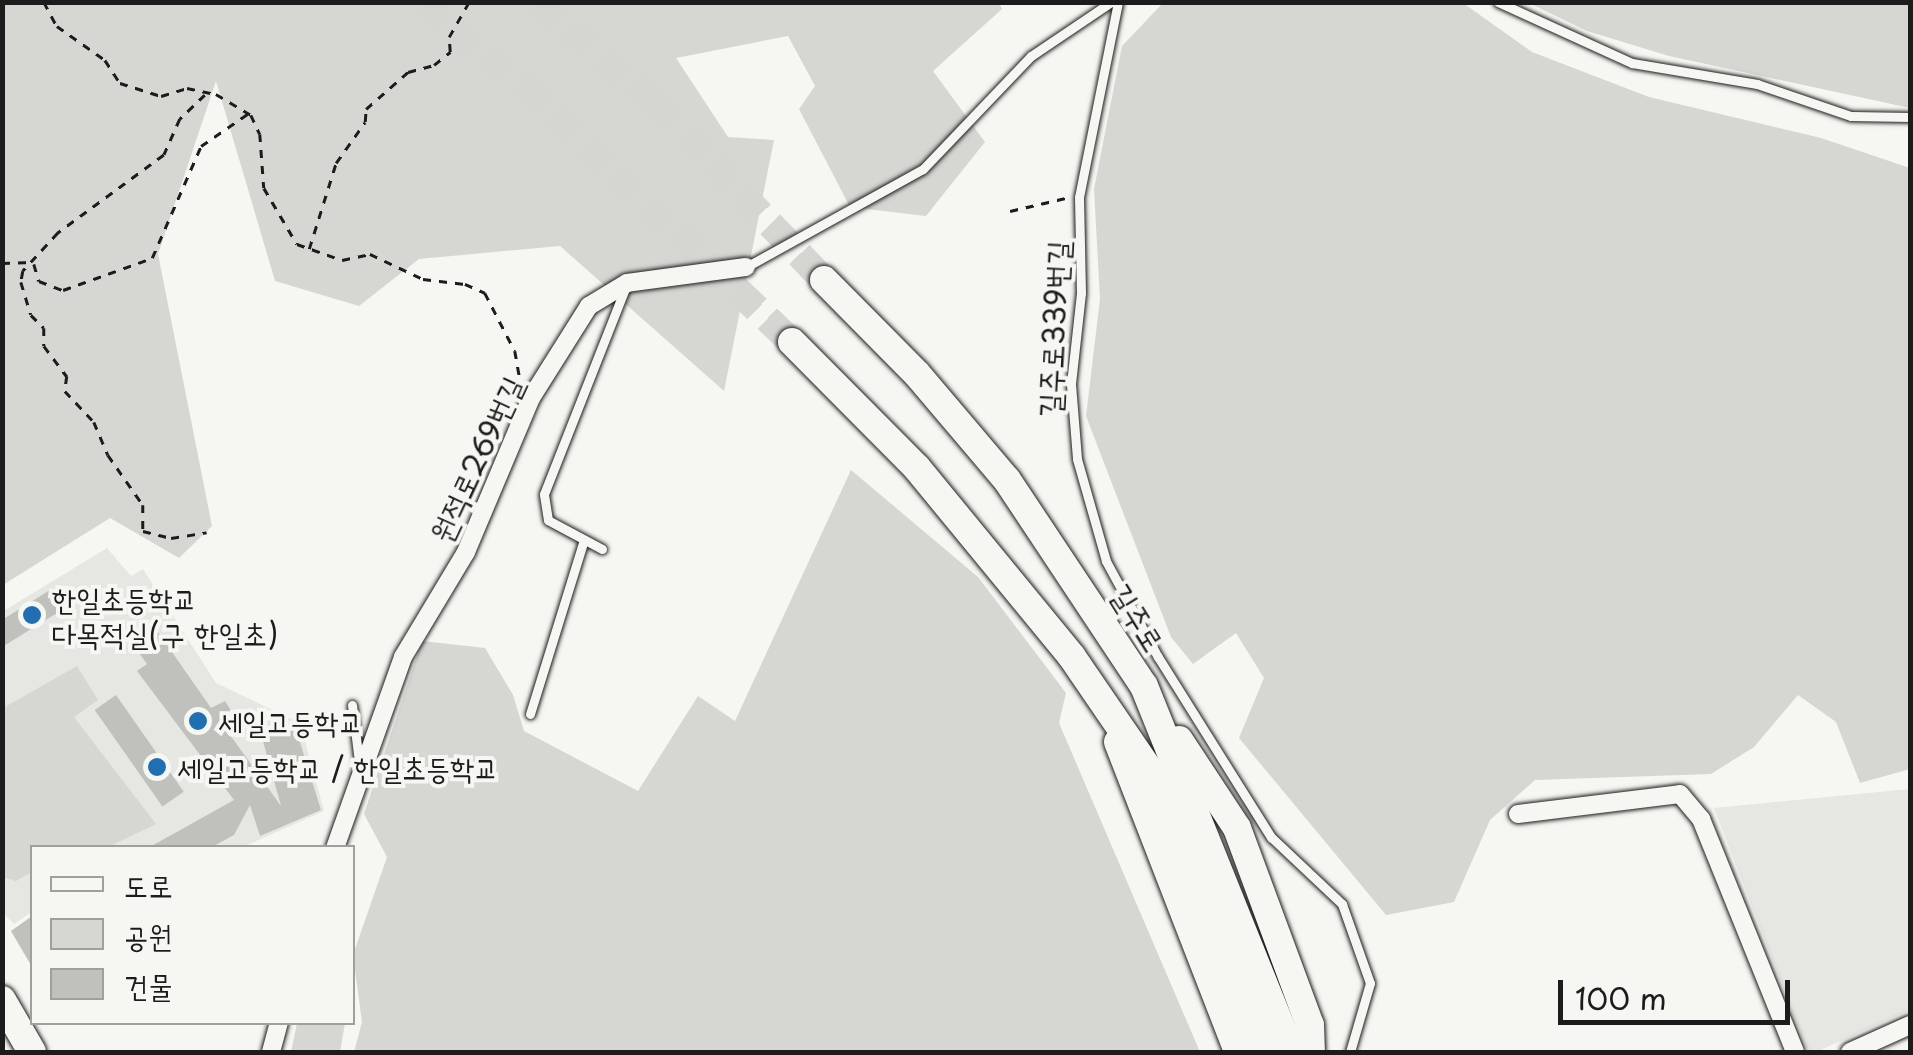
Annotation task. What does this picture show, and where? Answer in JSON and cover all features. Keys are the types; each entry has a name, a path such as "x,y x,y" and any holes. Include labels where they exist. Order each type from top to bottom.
{"main road":[{"name":"길주로","path":"824,280 917,374 1007,480 1144,686 1291,1052"},
{"path":"792,342 916,468 1101,699 1154,778 1265,1052"},
{"path":"1144,686 1237,828 1310,1024 1311,1052"},
{"path":"1101,699 1238,1052"},
{"path":"2,1000 32,1052"}],"street":[{"name":"원적로269번길","path":"337,845 403,658 466,552 532,398 589,306 627,282 746,266"},
{"path":"1518,814 1680,794 1701,819 1795,1052"},
{"path":"1850,1052 1910,1024"},
{"path":"271,1052 278,1025"}],"lane":[{"name":"길주로339번길","path":"1114,2 1084,160 1072,420 1096,532 1158,657 1271,837 1342,904 1370,983 1350,1052"},
{"path":"746,266 922,169 1031,56 1114,2"},
{"path":"1498,2 1632,62 1757,84 1850,116 1910,118"},
{"path":"602,549 548,520 544,494 627,282"},
{"path":"530,714 584,540"},
{"path":"352,705 358,781"}],"path":[{"path":"44,2 56,26 106,60 120,83 161,96 187,88 249,113 260,134 264,188 297,244 342,260 370,254 432,282 465,284 485,294 532,398"},
{"path":"308,250 336,164 365,122 366,109 408,72 434,65 450,52 449,37 468,2"},
{"path":"206,94 180,119 164,156 58,233 22,282 31,314 66,376 65,392 94,422 108,455 143,505 143,531 198,538 207,532"},
{"path":"34,262 39,280 63,290 152,258 201,146 249,113"},
{"path":"1010,211 1055,196 1080,208"},
{"path":"2,263 34,262"}],"shaded area":[{"name":"세일고등학교 / 한일초등학교","path":"107,548 131,576 143,569 216,683 300,723 324,811 248,845 30,845 30,913 14,924 2,912 2,612"},
{"path":"1910,789 1910,1010 1816,1052 1807,1049 1714,808"}],"green space":[{"path":"3,3 999,3 1002,9 933,71 985,142 926,216 850,207 799,109 815,86 788,36 676,58 728,137 774,140 724,391 560,246 419,259 359,306 275,281 216,81 158,254 212,526 179,558 110,518 3,585"},
{"path":"1163,3 1463,3 1532,52 1649,97 1821,138 1910,168 1910,769 1860,783 1836,722 1798,695 1754,747 1711,774 1535,780 1490,820 1454,902 1386,915 1239,738 1264,678 1236,633 1193,664 1171,637 1086,416 1100,299 1094,189 1122,46"},
{"path":"1529,3 1910,3 1910,108 1669,56 1587,31"},
{"path":"851,470 978,577 1066,693 1059,723 1200,1052 354,1052 362,1022 355,949 387,857 364,814 422,641 485,648 513,695 524,731 638,791 698,696 735,721"},
{"path":"77,666 98,700 74,717 156,824 112,845 30,845 30,873 16,881 3,877 3,708"},
{"path":"297,1025 345,1025 340,1052 291,1052"}],"building":[{"name":"한일초등학교 다목적실(구 한일초)","path":"50,590 62,610 2,647 2,620"},
{"path":"158,632 211,708 225,701 235,717 223,725 281,806 261,734 295,726 321,810 260,836 250,805 234,835 216,845 153,845 234,800 137,671 147,664 134,646"},
{"path":"116,695 184,792 162,807 95,710"},
{"path":"30,917 30,964 11,931"}],"tunnel":[{"path":"422,2 524,87 792,342"},
{"path":"537,2 654,103 824,280"}],"place":[{"name":"한일초등학교 다목적실(구 한일초)","path":"32,615"},
{"name":"세일고등학교","path":"198,721"},
{"name":"세일고등학교 / 한일초등학교","path":"157,767"}]}
